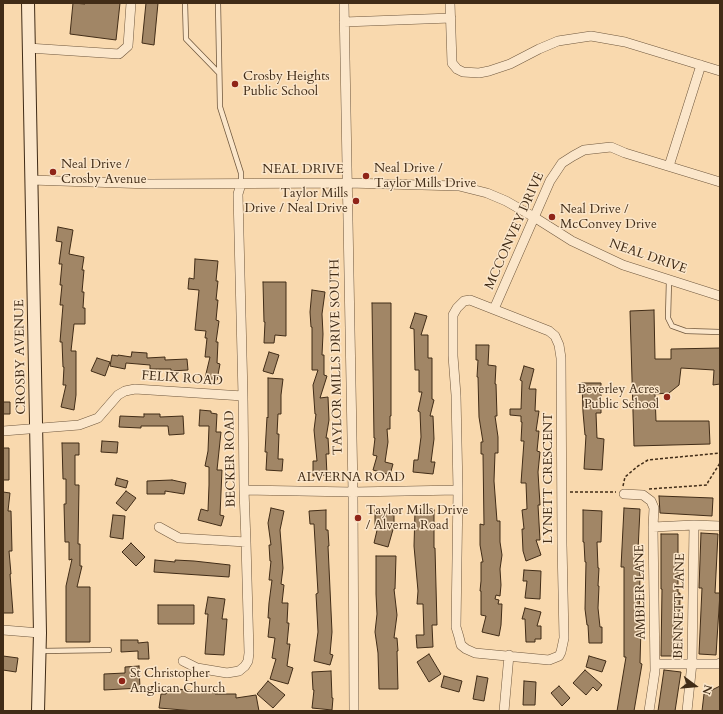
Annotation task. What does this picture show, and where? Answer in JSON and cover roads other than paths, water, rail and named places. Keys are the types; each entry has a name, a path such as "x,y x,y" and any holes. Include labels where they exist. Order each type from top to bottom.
{"street":[{"name":"CROSBY AVENUE","path":"28,3 40,633 38,711"},
{"path":"28,48 119,54 128,46 131,3"},
{"name":"TAYLOR MILLS DRIVE SOUTH","path":"344,3 353,492 354,711"},
{"path":"450,3 452,63 463,72 489,71 510,64 558,41 591,36 626,42 720,71"},
{"path":"344,22 451,18"},
{"path":"669,166 701,65"},
{"name":"MCCONVEY DRIVE","path":"494,309 550,181 562,163 584,150 611,147 720,182"},
{"name":"NEAL DRIVE","path":"31,180 150,184 348,183 459,186 487,193 506,201 572,241 586,246 592,251 623,265 669,280 704,289 720,296"},
{"name":"BECKER ROAD","path":"183,661 197,668 227,673 239,671 248,661 249,645 244,490 238,194 241,184"},
{"name":"LYNETT CRESCENT","path":"470,300 494,309 549,331 555,336 559,345 561,358 563,645 559,656 549,660 509,655 475,653 460,645 456,627 458,490 453,316 457,308 464,301 470,300"},
{"name":"FELIX ROAD","path":"36,428 79,426 98,418 118,396 125,391 135,388 243,396"},
{"path":"3,430 36,428"},
{"name":"ALVERNA ROAD","path":"244,490 353,492 458,490"},
{"name":"AMBLER LANE","path":"624,494 643,495 651,501 654,508 655,664 649,711"},
{"path":"653,527 694,524 720,526"},
{"name":"BENNETT LANE","path":"687,711 692,663 694,524"},
{"path":"159,527 179,538 246,542"},
{"path":"3,630 40,633"},
{"path":"504,711 509,655"},
{"path":"655,664 720,663"}],"lane":[{"path":"185,3 186,39 219,73"},
{"path":"218,3 220,107 241,173 241,184"},
{"path":"669,280 668,318 672,326 686,331 720,332"},
{"path":"39,651 109,650"}],"place":[{"name":"Crosby Heights Public School","path":"235,84"},
{"name":"Neal Drive / Crosby Avenue","path":"53,172"},
{"name":"Neal Drive / Taylor Mills Drive","path":"366,176"},
{"name":"Taylor Mills Drive / Neal Drive","path":"356,201"},
{"name":"Neal Drive / McConvey Drive","path":"552,217"},
{"name":"Beverley Acres Public School","path":"667,397"},
{"name":"Taylor Mills Drive / Alverna Road","path":"358,518"},
{"name":"St Christopher Anglican Church","path":"122,681"}]}
